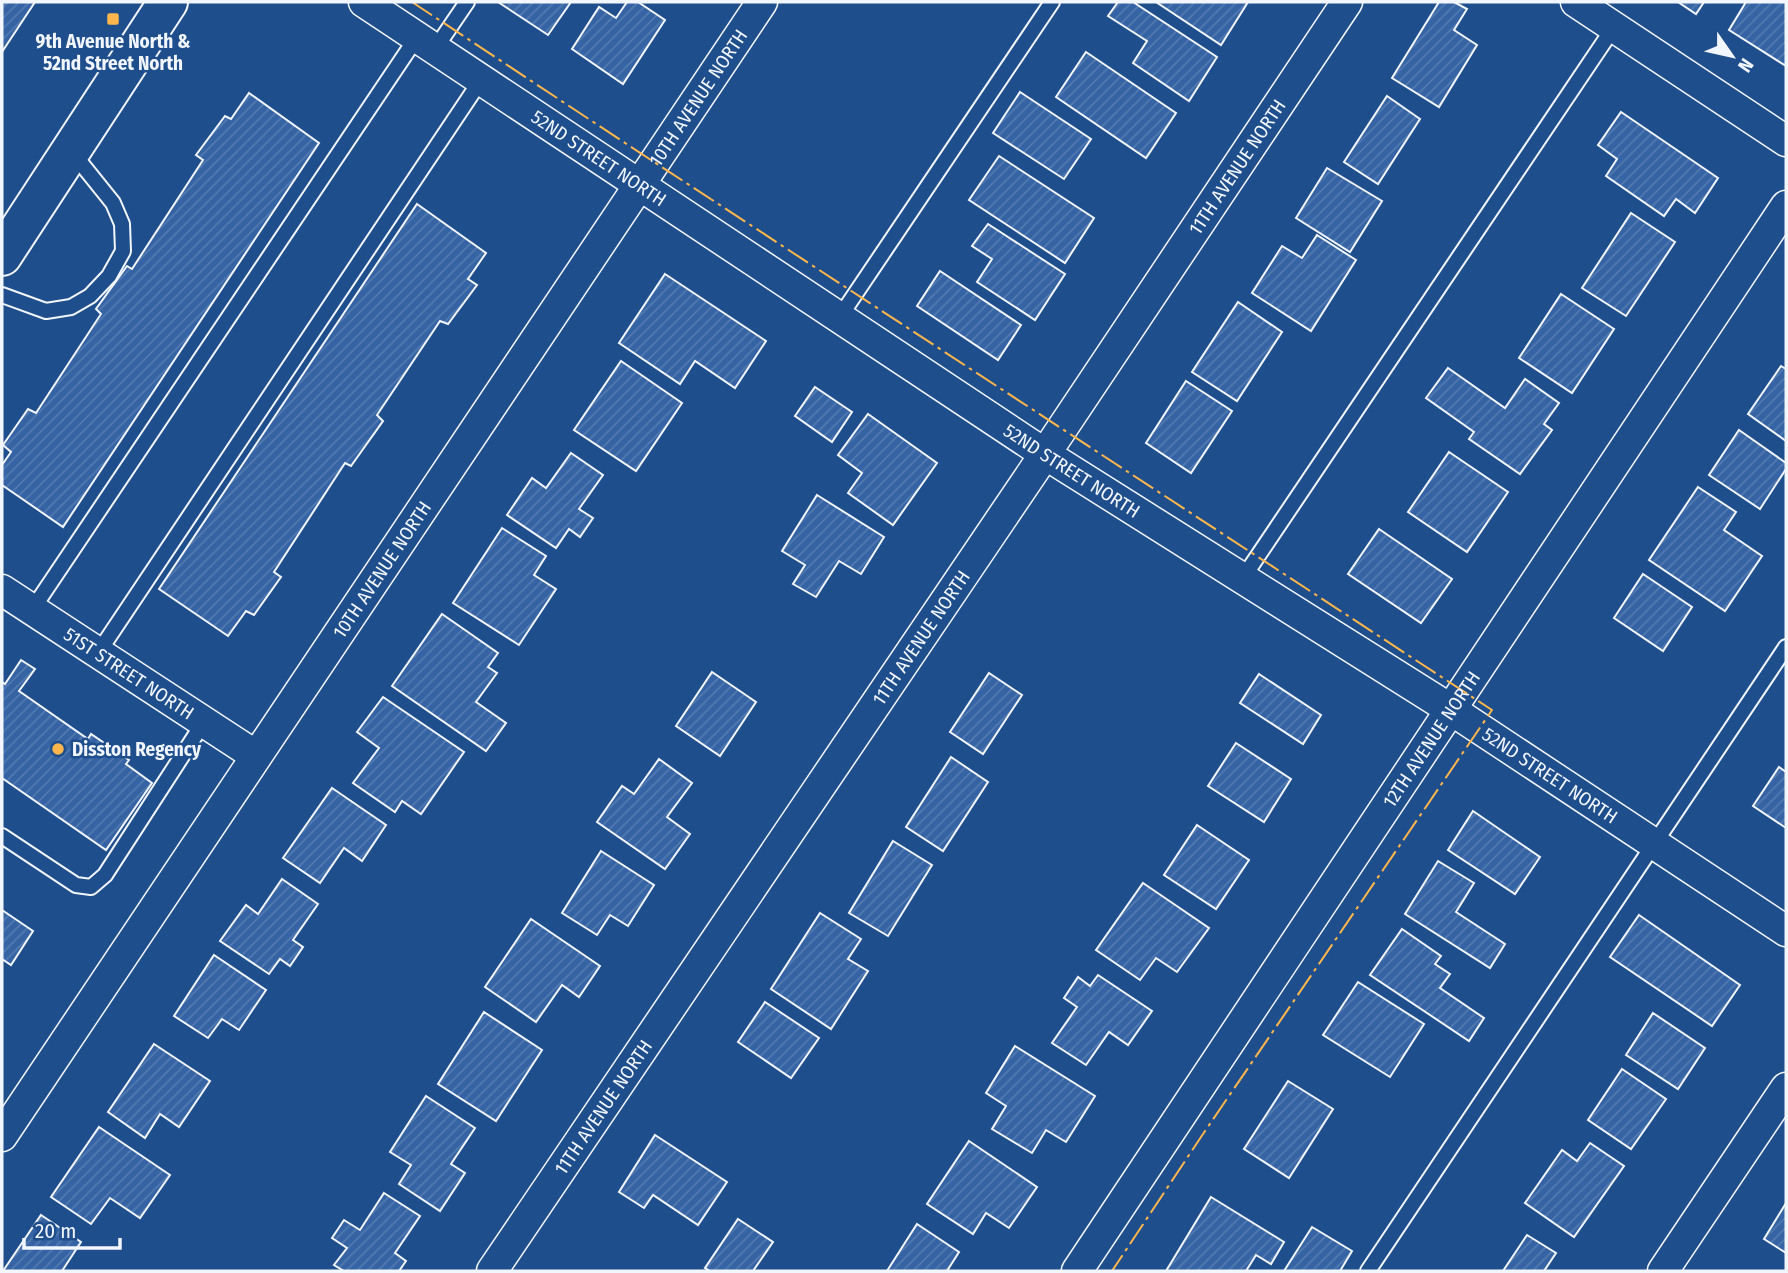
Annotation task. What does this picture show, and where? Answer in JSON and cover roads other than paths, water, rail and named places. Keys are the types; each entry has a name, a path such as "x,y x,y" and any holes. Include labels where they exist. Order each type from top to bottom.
{"street":[{"path":"2,256 168,2"},
{"name":"52ND STREET NORTH","path":"364,2 1045,454 1450,709 1786,931"},
{"name":"10TH AVENUE NORTH","path":"2,1136 762,2"},
{"name":"11TH AVENUE NORTH","path":"498,1269 1347,2"},
{"path":"1576,2 1786,141"},
{"name":"12TH AVENUE NORTH","path":"1077,1271 1786,206"},
{"name":"51ST STREET NORTH","path":"2,590 256,756"},
{"path":"1663,1271 1786,1088"}],"lane":[{"path":"32,610 426,43 467,2"},
{"path":"839,318 1052,2"},
{"path":"1243,578 1614,27"},
{"path":"98,653 481,79"},
{"path":"2,295 46,311 71,307 90,296 109,275 123,251 122,223 113,202 71,151"},
{"path":"1368,1271 1786,647"},
{"path":"2,836 76,885 92,887 105,875 204,722"}],"place":[{"name":"9th Avenue North & 52nd Street North","path":"113,19"},
{"name":"Disston Regency","path":"58,749"}]}
